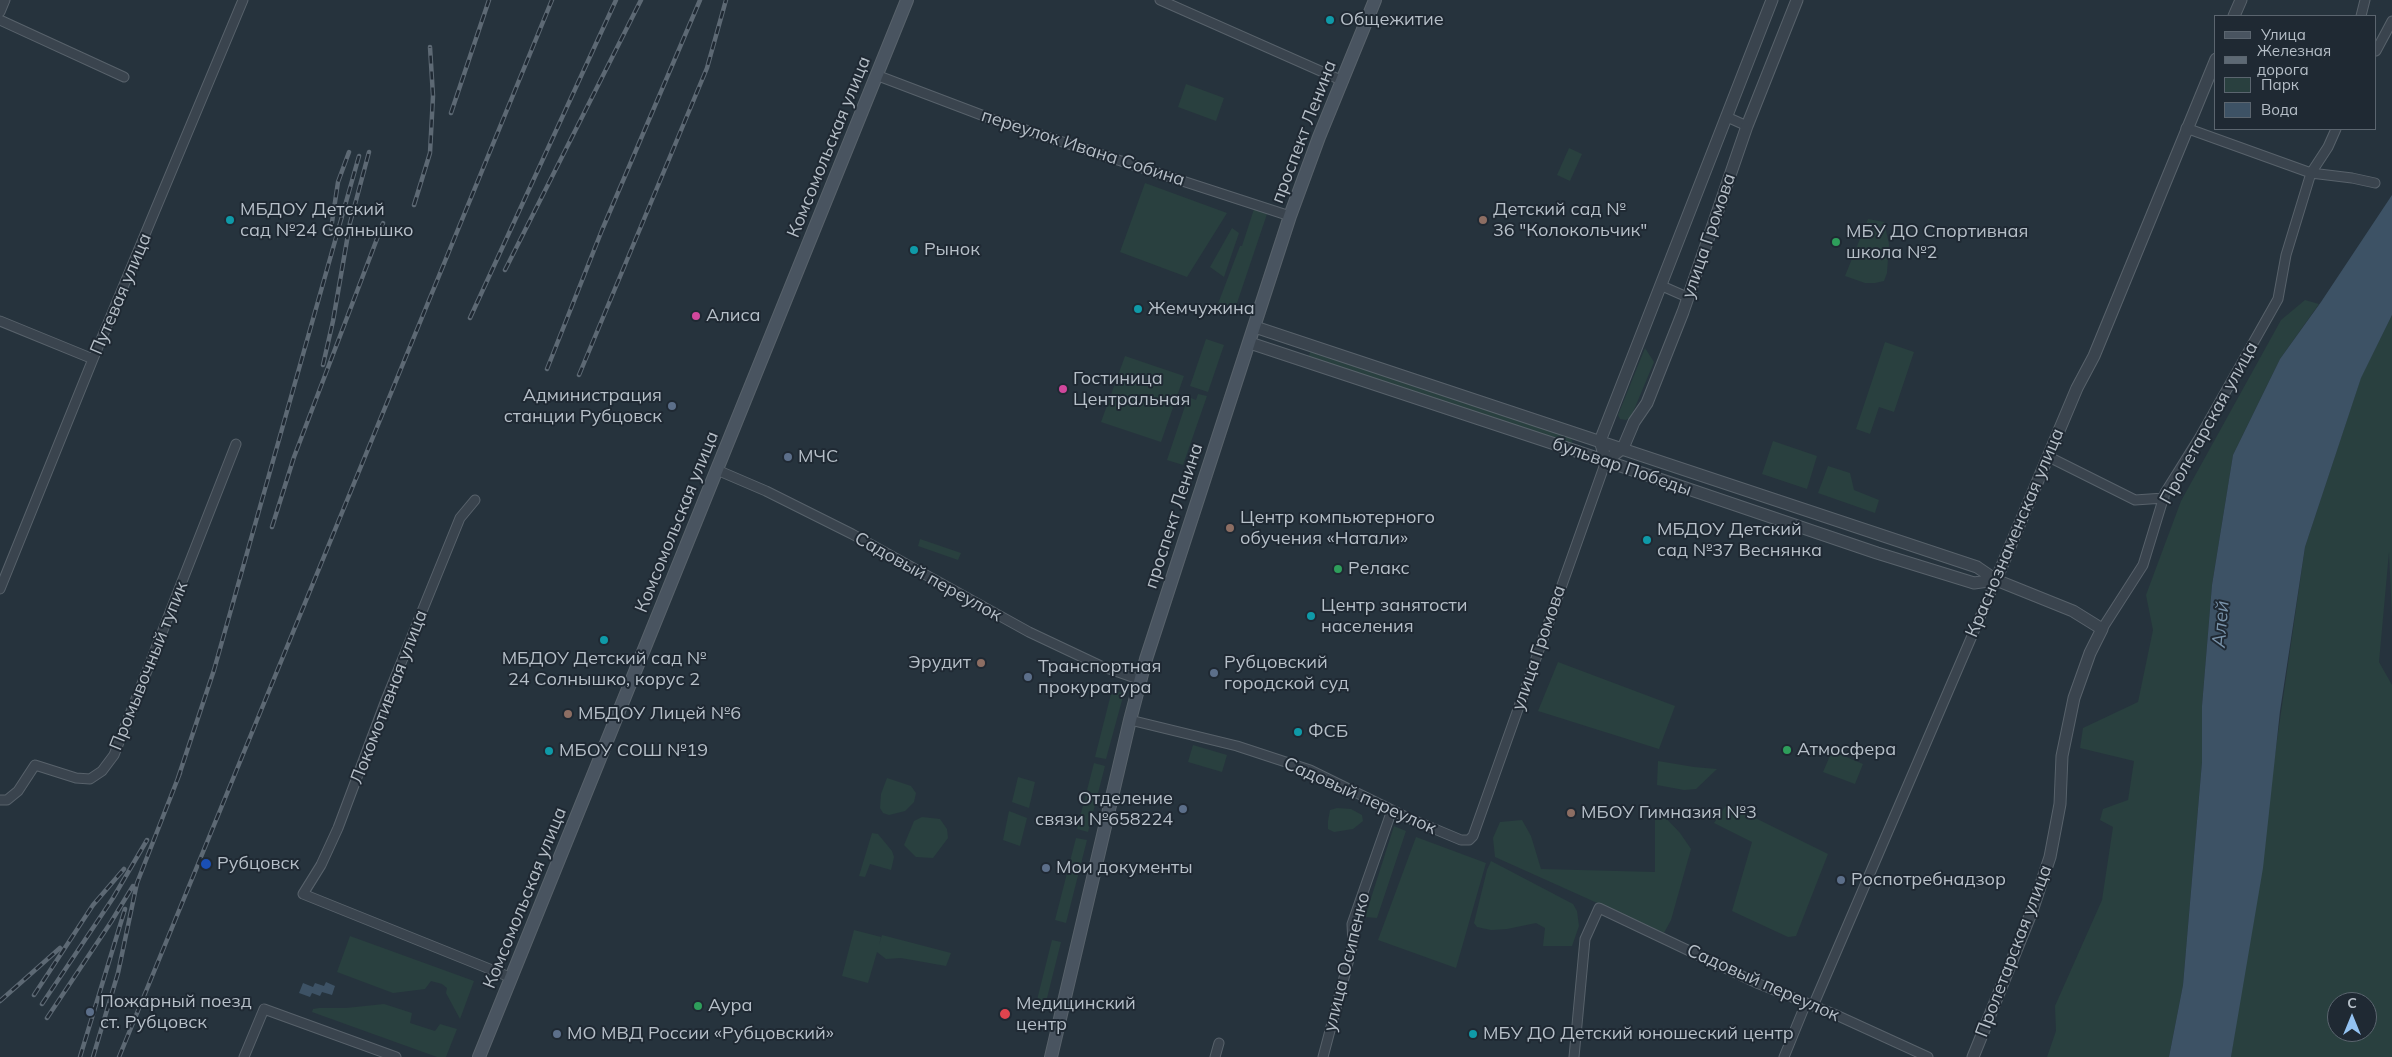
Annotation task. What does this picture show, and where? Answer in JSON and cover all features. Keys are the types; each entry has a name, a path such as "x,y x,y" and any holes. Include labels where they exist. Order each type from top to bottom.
{"main road":[{"name":"Комсомольская улица","path":"479,1057 907,0"},
{"name":"проспект Ленина","path":"1051,1057 1130,720 1168,590 1250,344 1290,216 1319,136 1375,0"}],"street":[{"path":"0,12 5,0"},
{"name":"Путевая улица","path":"0,589 93,359 244,0"},
{"path":"1160,0 1343,81"},
{"name":"улица Громова","path":"1600,441 1772,0"},
{"path":"2234,15 2241,0"},
{"path":"2361,15 2365,0"},
{"name":"улица Громова","path":"1473,836 1606,461 1623,448 1634,422 1647,403 1683,312 1747,126 1793,1"},
{"path":"0,20 124,77"},
{"path":"2377,49 2392,22"},
{"name":"Краснознаменская улица","path":"1784,1057 1810,1004 1996,580 2077,388 2097,348 2214,64"},
{"name":"переулок Ивана Собина","path":"876,75 992,119 1290,216"},
{"path":"1726,117 1747,126"},
{"path":"2186,128 2311,173 2375,183"},
{"name":"Пролетарская улица","path":"1973,1057 2032,911 2050,857 2060,804 2062,756 2074,698 2090,653 2102,629 2143,565 2164,498 2278,299 2286,255 2311,173 2328,147 2336,130"},
{"path":"1662,286 1687,297"},
{"path":"0,321 93,359"},
{"name":"бульвар Победы","path":"1255,327 1982,569 1996,580 2073,611 2102,629"},
{"name":"бульвар Победы","path":"1250,344 1974,584 1996,580"},
{"path":"1600,441 1606,461"},
{"name":"Промывочный тупик","path":"0,800 7,800 18,790 35,765 76,778 90,779 102,771 114,755 236,444"},
{"path":"2049,457 2135,500 2164,498"},
{"name":"Садовый переулок","path":"717,470 784,500 852,534 1029,632 1101,666 1141,680"},
{"name":"Локомотивная улица","path":"475,500 460,518 386,700 338,828 321,865 303,894 512,978"},
{"path":"1802,528 1809,511"},
{"path":"1877,553 1884,535"},
{"name":"Садовый переулок","path":"1130,720 1237,746 1310,770 1392,810 1461,840 1469,840 1473,836"},
{"name":"улица Осипенко","path":"1323,1057 1353,944 1352,924 1392,810"},
{"name":"Садовый переулок","path":"1574,1057 1585,939 1599,908 1758,984 1810,1004 1928,1057"},
{"path":"244,1057 264,1009 396,1057"},
{"path":"1215,1057 1219,1043"}],"green space":[{"path":"1186,84 1224,98 1216,121 1178,107"},
{"path":"1569,148 1582,154 1570,181 1557,175"},
{"path":"1145,183 1227,213 1187,277 1120,252"},
{"path":"1254,209 1267,214 1233,315 1216,309 1240,246 1242,246"},
{"path":"1868,219 1884,222 1889,244 1887,273 1884,281 1875,283 1865,283 1845,276"},
{"path":"1232,228 1239,233 1224,277 1210,267"},
{"path":"2305,300 2319,304 2280,359 2233,455 2212,585 2202,706 2202,762 2183,985 2169,1057 2047,1057 2056,1031 2055,1006 2102,900 2113,827 2100,820 2103,809 2128,800 2134,761 2080,748 2083,728 2138,702 2153,630 2146,595 2181,501 2281,320"},
{"path":"2392,315 2392,618 2389,552 2379,662 2392,685 2392,1057 2231,1057 2305,547 2361,377"},
{"path":"1206,339 1224,345 1208,392 1190,386"},
{"path":"1885,342 1914,352 1894,412 1879,407 1870,434 1856,429"},
{"path":"1645,348 1654,362 1631,417 1626,420 1620,419 1618,415"},
{"path":"1311,350 1571,438 1573,444 1308,358"},
{"path":"1125,356 1184,376 1161,442 1101,422"},
{"path":"1198,394 1207,396 1183,465 1167,460 1188,397 1196,400"},
{"path":"1773,441 1817,456 1807,489 1762,474"},
{"path":"1828,466 1850,473 1854,490 1879,500 1875,513 1818,493"},
{"path":"920,539 961,553 958,560 918,546"},
{"path":"1558,662 1675,706 1659,749 1538,711"},
{"path":"1116,691 1124,693 1106,759 1095,757 1111,694 1114,695"},
{"path":"1193,745 1227,755 1222,772 1188,762"},
{"path":"1832,751 1863,764 1855,784 1823,772"},
{"path":"1658,761 1717,769 1696,789 1684,790 1657,785"},
{"path":"1094,763 1105,766 1088,832 1077,829"},
{"path":"1018,777 1035,782 1029,808 1012,802"},
{"path":"887,778 911,786 916,793 914,802 905,811 889,815 883,813 880,808 881,794"},
{"path":"1727,804 1828,854 1796,936 1788,937 1732,911 1752,842 1714,823"},
{"path":"1337,808 1351,809 1362,815 1363,821 1353,829 1334,832 1328,829 1330,810"},
{"path":"1009,811 1027,818 1020,846 1003,840"},
{"path":"1662,814 1680,833 1691,849 1671,920 1664,933 1495,857 1493,838 1500,822 1522,820 1531,836 1541,869 1655,872 1655,819"},
{"path":"922,817 940,819 947,829 948,838 933,858 916,857 904,845 914,821"},
{"path":"1394,826 1406,831 1377,918 1365,917"},
{"path":"872,833 878,834 892,851 894,857 891,870 870,864 865,877 859,876"},
{"path":"1416,837 1486,863 1456,968 1378,940"},
{"path":"1076,838 1087,840 1066,923 1055,920"},
{"path":"1491,861 1573,904 1577,911 1579,926 1572,946 1543,946 1545,928 1536,923 1507,929 1491,930 1477,927 1474,923"},
{"path":"854,930 881,937 879,945 882,935 951,953 946,966 901,958 886,959 877,952 868,983 842,976"},
{"path":"350,936 474,981 460,1019 446,993 447,988 442,984 431,981 425,989 393,993 337,972"},
{"path":"1052,940 1061,942 1046,1002 1037,1000"},
{"path":"384,1004 412,1013 410,1023 435,1031 440,1024 457,1029 446,1057 437,1057 312,1012 313,1009 319,1008 346,1008"}],"water":[{"name":"Алей","path":"2392,195 2392,315 2361,378 2305,547 2280,711 2263,868 2231,1057 2169,1057 2183,985 2202,762 2202,706 2212,585 2233,455 2280,359 2321,302"},
{"path":"326,982 335,986 332,995 322,992 320,996 312,993 310,997 299,993 303,983 313,987 315,983 324,986"}],"railway":[{"path":"451,113 489,0"},
{"path":"119,1057 552,0"},
{"path":"470,318 616,0"},
{"path":"505,270 641,0"},
{"path":"547,369 602,230 700,0"},
{"path":"579,375 707,68 726,0"},
{"path":"414,205 430,153 433,96 430,47"},
{"path":"331,229 338,182 349,152"},
{"path":"323,365 333,321 350,223 369,152"},
{"path":"178,778 214,670 359,156"},
{"path":"272,527 294,457 383,223"},
{"path":"93,1057 118,973 137,883 180,773"},
{"path":"42,1004 113,898 147,840"},
{"path":"34,995 93,905 124,869"},
{"path":"47,1018 133,886"},
{"path":"80,1057 125,909"},
{"path":"0,1001 60,948"}],"place":[{"name":"Общежитие","path":"1330,20"},
{"name":"МБДОУ Детский сад №24 Солнышко","path":"230,220"},
{"name":"Детский сад № 36 \"Колокольчик\"","path":"1483,220"},
{"name":"МБУ ДО Спортивная школа №2","path":"1836,242"},
{"name":"Рынок","path":"914,250"},
{"name":"Жемчужина","path":"1138,309"},
{"name":"Алиса","path":"696,316"},
{"name":"Гостиница Центральная","path":"1063,389"},
{"name":"Администрация станции Рубцовск","path":"672,406"},
{"name":"МЧС","path":"788,457"},
{"name":"Центр компьютерного обучения «Натали»","path":"1230,528"},
{"name":"МБДОУ Детский сад №37 Веснянка","path":"1647,540"},
{"name":"Релакс","path":"1338,569"},
{"name":"Центр занятости населения","path":"1311,616"},
{"name":"МБДОУ Детский сад № 24 Солнышко, корус 2","path":"604,640"},
{"name":"Эрудит","path":"981,663"},
{"name":"Рубцовский городской суд","path":"1214,673"},
{"name":"Транспортная прокуратура","path":"1028,677"},
{"name":"МБДОУ Лицей №6","path":"568,714"},
{"name":"ФСБ","path":"1298,732"},
{"name":"Атмосфера","path":"1787,750"},
{"name":"МБОУ СОШ №19","path":"549,751"},
{"name":"Отделение связи №658224","path":"1183,809"},
{"name":"МБОУ Гимназия №3","path":"1571,813"},
{"name":"Рубцовск","path":"206,864"},
{"name":"Мои документы","path":"1046,868"},
{"name":"Роспотребнадзор","path":"1841,880"},
{"name":"Аура","path":"698,1006"},
{"name":"Пожарный поезд ст. Рубцовск","path":"90,1012"},
{"name":"Медицинский центр","path":"1005,1014"},
{"name":"МО МВД России «Рубцовский»","path":"557,1034"},
{"name":"МБУ ДО Детский юношеский центр","path":"1473,1034"}]}
